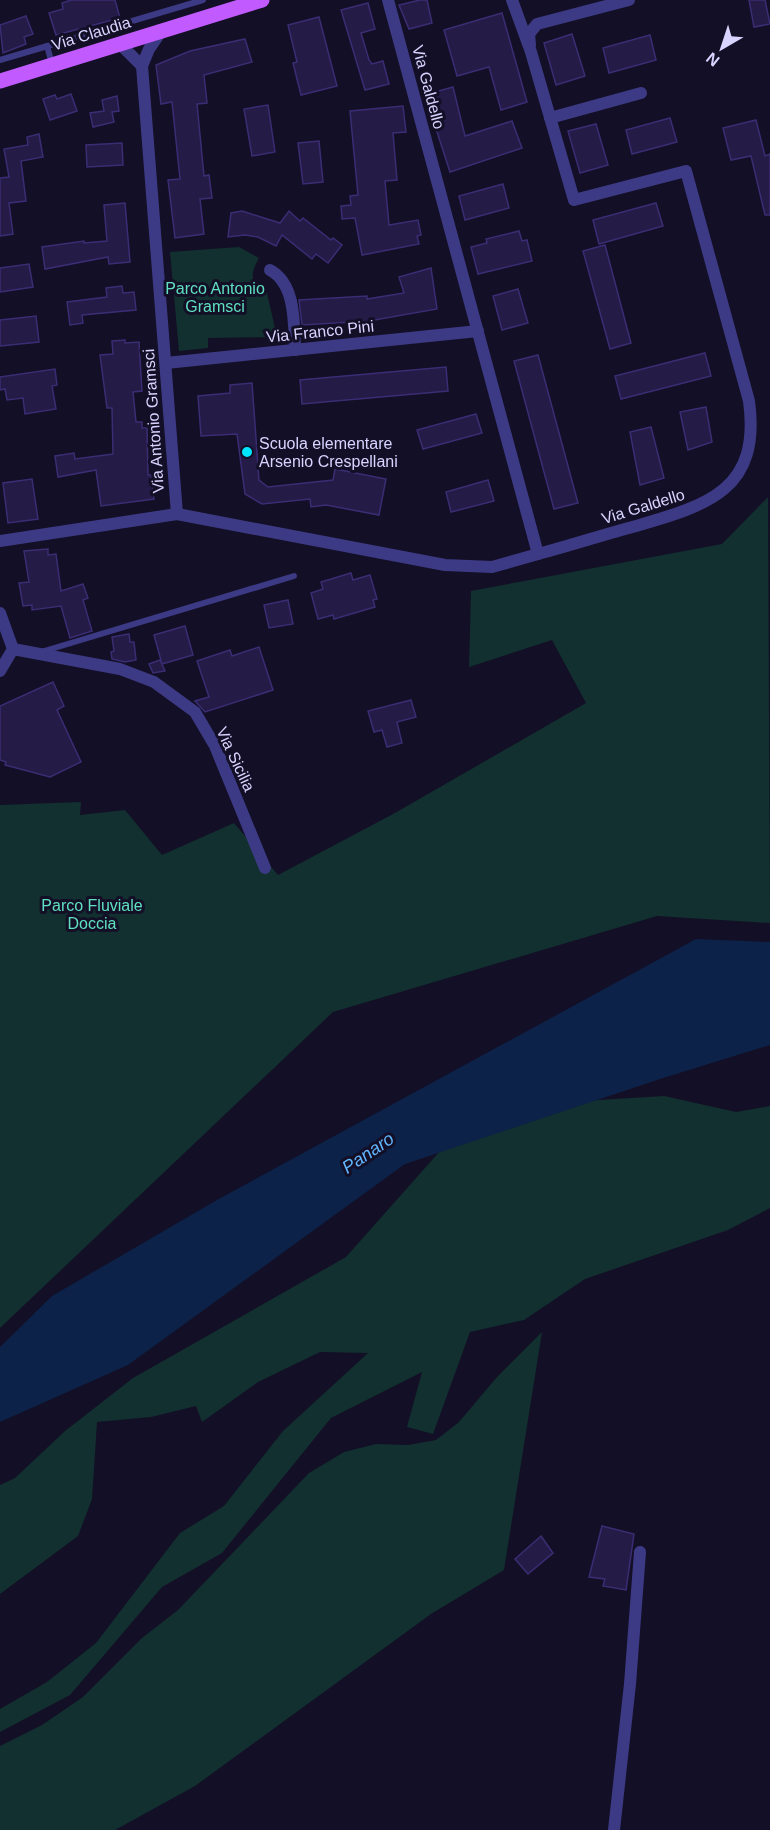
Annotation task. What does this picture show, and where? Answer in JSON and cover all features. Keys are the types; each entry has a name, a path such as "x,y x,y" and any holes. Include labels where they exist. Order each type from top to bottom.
{"main road":[{"name":"Via Claudia","path":"0,81 262,0"}],"street":[{"name":"Via Galdello","path":"388,0 538,554 682,513 715,498 737,476 749,452 753,425 749,401 687,171 573,200 531,52 512,0"},
{"name":"Via Galdello","path":"531,52 529,34 537,24 629,0"},
{"path":"119,43 142,66 149,49 162,30"},
{"name":"Via Antonio Gramsci","path":"142,66 177,514 445,565 492,567 538,554"},
{"path":"550,118 641,93"},
{"path":"270,270 284,282 290,297 295,350"},
{"name":"Via Franco Pini","path":"166,363 478,331"},
{"path":"0,541 177,514"},
{"path":"0,613 13,649 0,671"},
{"name":"Via Sicilia","path":"13,649 120,669 154,682 195,712 215,746 265,868"},
{"path":"614,1830 630,1684 640,1552"}],"lane":[{"path":"0,60 203,0"},
{"path":"47,46 52,64"},
{"path":"34,654 294,576"}],"green space":[{"name":"Parco Antonio Gramsci","path":"239,247 259,258 253,278 257,286 267,293 277,337 208,338 208,348 179,351 170,252"},
{"name":"Parco Fluviale Doccia","path":"768,497 770,923 657,916 333,1012 0,1328 0,805 81,802 80,815 125,810 162,855 234,823 278,875 395,813 586,703 552,640 469,667 471,591 722,544"},
{"path":"664,1096 736,1112 770,1106 770,1208 728,1230 585,1279 524,1320 470,1332 433,1434 407,1427 422,1372 331,1418 222,1553 162,1587 70,1695 0,1732 0,1709 47,1682 96,1643 180,1533 224,1506 283,1431 368,1353 320,1352 258,1382 202,1422 196,1406 151,1417 97,1422 92,1499 78,1536 0,1594 0,1485 15,1478 65,1431 133,1378 346,1257 440,1151 565,1102"},
{"path":"542,1332 504,1570 431,1614 195,1786 115,1830 0,1830 0,1746 42,1725 83,1697 142,1638 178,1610 309,1473 344,1452 376,1444 408,1445 436,1440 459,1422 497,1377"}],"water":[{"name":"Panaro","path":"696,939 770,942 770,1045 405,1164 128,1365 0,1422 0,1347 52,1296 217,1200"}],"building":[{"path":"71,0 115,0 120,18 56,35 49,13 63,9 62,3"},
{"path":"427,0 432,23 409,29 399,5"},
{"path":"749,0 765,0 770,24 754,27"},
{"path":"368,3 375,29 361,33 369,60 372,64 383,61 389,84 365,90 341,10"},
{"path":"502,13 527,102 501,110 489,67 457,76 444,30"},
{"path":"26,16 33,34 24,37 26,44 3,53 0,25"},
{"path":"319,17 337,86 301,95 293,63 297,62 288,25"},
{"path":"572,34 585,76 556,85 544,43"},
{"path":"650,35 656,60 609,73 603,48"},
{"path":"245,39 252,62 204,75 207,103 197,104 204,176 209,175 212,198 200,199 204,234 175,238 168,180 180,179 172,102 161,104 156,65 190,51"},
{"path":"453,87 465,136 512,121 522,148 450,172 427,101 437,99 435,92"},
{"path":"71,94 77,111 50,120 43,99 55,95 57,99"},
{"path":"117,96 119,111 112,112 114,122 93,127 90,113 104,111 102,100"},
{"path":"268,105 275,152 252,156 244,109"},
{"path":"403,106 406,132 393,133 397,180 385,181 389,225 418,220 421,235 417,236 419,244 362,255 355,218 342,219 341,206 351,205 350,196 358,195 350,111"},
{"path":"670,118 677,142 632,154 626,130"},
{"path":"756,120 765,156 770,154 770,215 765,215 751,156 731,160 723,128"},
{"path":"596,124 608,165 580,173 568,131"},
{"path":"39,134 43,157 21,161 26,201 9,203 13,234 0,236 0,178 9,177 4,149 28,145 27,137"},
{"path":"319,141 323,182 303,184 298,143"},
{"path":"122,143 123,165 87,167 86,145"},
{"path":"503,184 509,208 465,220 459,196"},
{"path":"125,203 130,262 109,264 108,257 45,269 42,247 84,241 84,243 107,241 104,205"},
{"path":"656,203 663,226 599,244 593,220"},
{"path":"242,211 280,223 289,211 300,221 303,218 331,240 333,238 342,245 328,263 316,254 312,259 282,235 276,246 258,237 245,235 228,237 231,213"},
{"path":"519,231 522,241 527,240 532,261 478,274 471,247 487,243 486,239"},
{"path":"605,245 631,343 610,349 583,251"},
{"path":"29,264 33,287 0,292 0,268"},
{"path":"431,268 437,309 369,321 302,325 299,300 367,296 367,299 404,293 399,277"},
{"path":"122,286 123,293 134,292 136,310 82,315 83,323 70,325 67,302 107,297 106,288"},
{"path":"518,289 528,323 502,330 493,296"},
{"path":"36,316 39,342 0,346 0,320"},
{"path":"125,340 125,343 139,342 142,391 133,392 136,422 142,422 142,428 147,428 148,475 151,475 154,499 101,506 96,470 58,477 55,456 74,453 75,459 113,454 112,408 107,408 100,355 113,354 112,341"},
{"path":"705,353 711,376 621,399 615,376"},
{"path":"538,355 578,503 554,509 514,361"},
{"path":"446,367 448,391 302,404 300,380"},
{"path":"55,369 57,385 52,386 56,409 25,414 23,398 7,400 5,389 0,390 0,377"},
{"name":"Scuola elementare Arsenio Crespellani","path":"252,383 259,480 268,487 333,480 335,469 386,479 379,515 326,505 311,507 310,499 262,504 245,494 237,434 201,436 198,396 230,393 230,385"},
{"path":"706,407 712,442 688,450 680,412"},
{"path":"476,414 482,433 423,449 417,430"},
{"path":"651,427 664,478 640,485 630,432"},
{"path":"32,479 38,519 8,523 3,483"},
{"path":"488,480 494,501 451,512 446,492"},
{"path":"48,549 48,555 56,554 61,591 83,584 88,598 83,600 92,631 70,638 61,606 32,610 32,605 23,606 19,583 29,582 24,551"},
{"path":"351,573 353,580 370,575 377,599 373,600 375,607 334,619 333,615 318,619 311,593 323,589 321,582"},
{"path":"288,600 293,624 269,628 264,605"},
{"path":"185,626 193,655 162,664 154,635"},
{"path":"129,634 130,642 134,642 136,660 125,662 112,659 111,652 114,651 112,637"},
{"path":"259,647 273,690 205,712 195,701 209,697 197,661 230,650 232,656"},
{"path":"160,660 165,671 153,673 149,664"},
{"path":"53,682 64,706 57,710 81,762 50,777 5,765 6,762 0,760 0,706"},
{"path":"411,700 416,717 397,722 402,743 387,747 382,730 374,732 368,711"},
{"path":"602,1526 634,1534 626,1590 603,1586 605,1579 589,1577"},
{"path":"541,1536 553,1553 528,1574 515,1559"}],"place":[{"name":"Scuola elementare Arsenio Crespellani","path":"247,452"}]}
